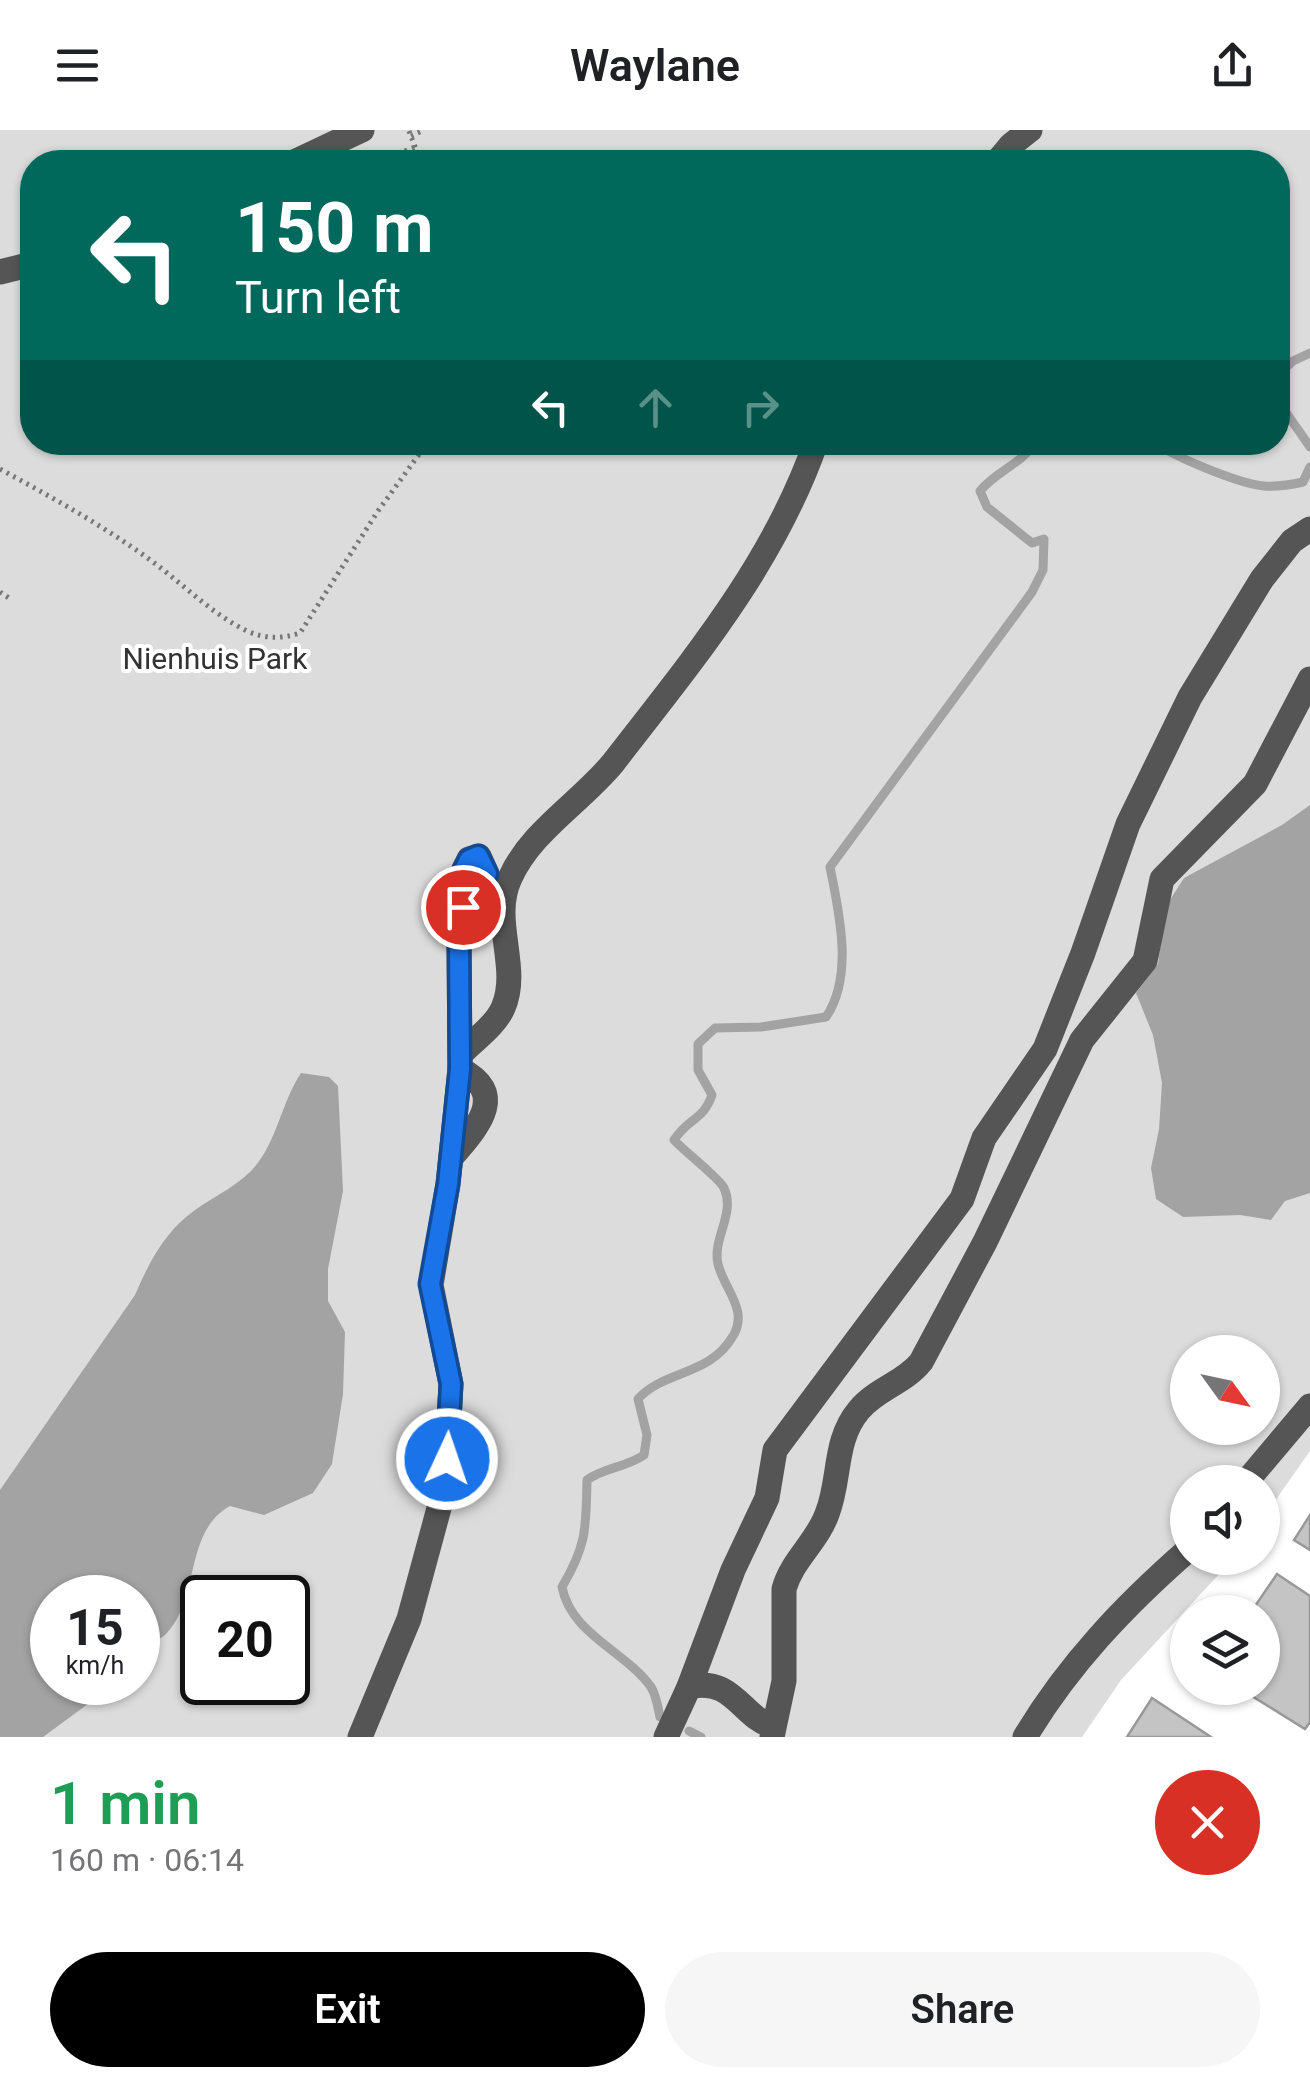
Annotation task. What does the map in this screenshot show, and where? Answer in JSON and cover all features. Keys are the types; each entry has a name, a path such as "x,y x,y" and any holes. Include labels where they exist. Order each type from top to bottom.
{"lane":[{"path":"325,150 362,130"},
{"path":"1006,150 1030,130"},
{"path":"460,1062 501,1012 508,991 502,911 509,879 540,836 613,763 740,596 791,504 811,455"},
{"path":"666,1737 690,1687 733,1570 767,1498 775,1450 962,1199 984,1138 1044,1048 1083,954 1128,824 1190,696 1262,580 1292,541 1310,530"},
{"path":"690,1687 703,1684 720,1688 772,1731 784,1681 784,1589 788,1576 822,1528 845,1431 862,1406 921,1362 1020,1172 1082,1040 1145,960 1162,879 1255,784 1310,680"},
{"path":"360,1737 410,1619 444,1486 451,1384 430,1284 460,1062 459,940 466,912 487,874 478,856 469,860 464,870 463,907"},
{"path":"1260,1465 1310,1406"},
{"path":"1025,1737 1077,1660 1170,1567"}],"path":[{"path":"416,150 410,134 424,130"},
{"path":"406,150 415,146"},
{"path":"0,469 80,512 153,562 215,612 250,632 280,640 300,633 419,455"},
{"path":"0,592 9,598"}],"green space":[{"name":"Nienhuis Park","path":"0,130 1310,130 1310,1451 1280,1494 1280,1465 1170,1465 1170,1575 1218,1575 1200,1595 1170,1595 1170,1627 1121,1680 1082,1737 0,1737"}],"shaded area":[{"path":"1310,805 1310,1193 1285,1201 1271,1220 1240,1215 1183,1217 1156,1199 1151,1168 1162,1083 1153,1035 1136,993 1158,964 1166,906 1184,878 1282,825"},
{"path":"301,1073 329,1077 338,1086 343,1191 328,1269 328,1301 345,1332 343,1394 332,1464 313,1493 264,1515 230,1506 215,1517 198,1548 191,1575 180,1575 180,1612 160,1638 160,1575 30,1575 30,1705 87,1705 43,1737 0,1737 0,1490 135,1295 162,1243 194,1211 251,1171 273,1137"}],"building":[{"path":"1310,1515 1310,1550 1294,1540"},
{"path":"1278,1575 1310,1596 1310,1722 1305,1729 1266,1705 1280,1705 1280,1595 1263,1595"},
{"path":"1152,1698 1211,1737 1127,1737"}],"waterway":[{"path":"1290,364 1310,353"},
{"path":"1290,418 1310,447"},
{"path":"660,1717 651,1687 587,1630 567,1603 562,1587 584,1536 587,1480 644,1455 647,1435 638,1399 661,1383 712,1359 737,1326 737,1308 717,1254 726,1217 724,1188 674,1140 704,1110 712,1095 698,1070 698,1044 715,1028 761,1027 826,1017 835,1001 842,944 830,867 1032,592 1043,570 1044,539 1032,543 987,507 980,491 1024,455"},
{"path":"1176,455 1264,486 1303,482 1310,467"},
{"path":"689,1731 701,1737"}],"route":[{"path":"447,1459 451,1384 430,1284 448,1184 460,1069 459,940 466,912 487,874 478,856 469,860 464,870 463,907"}]}
